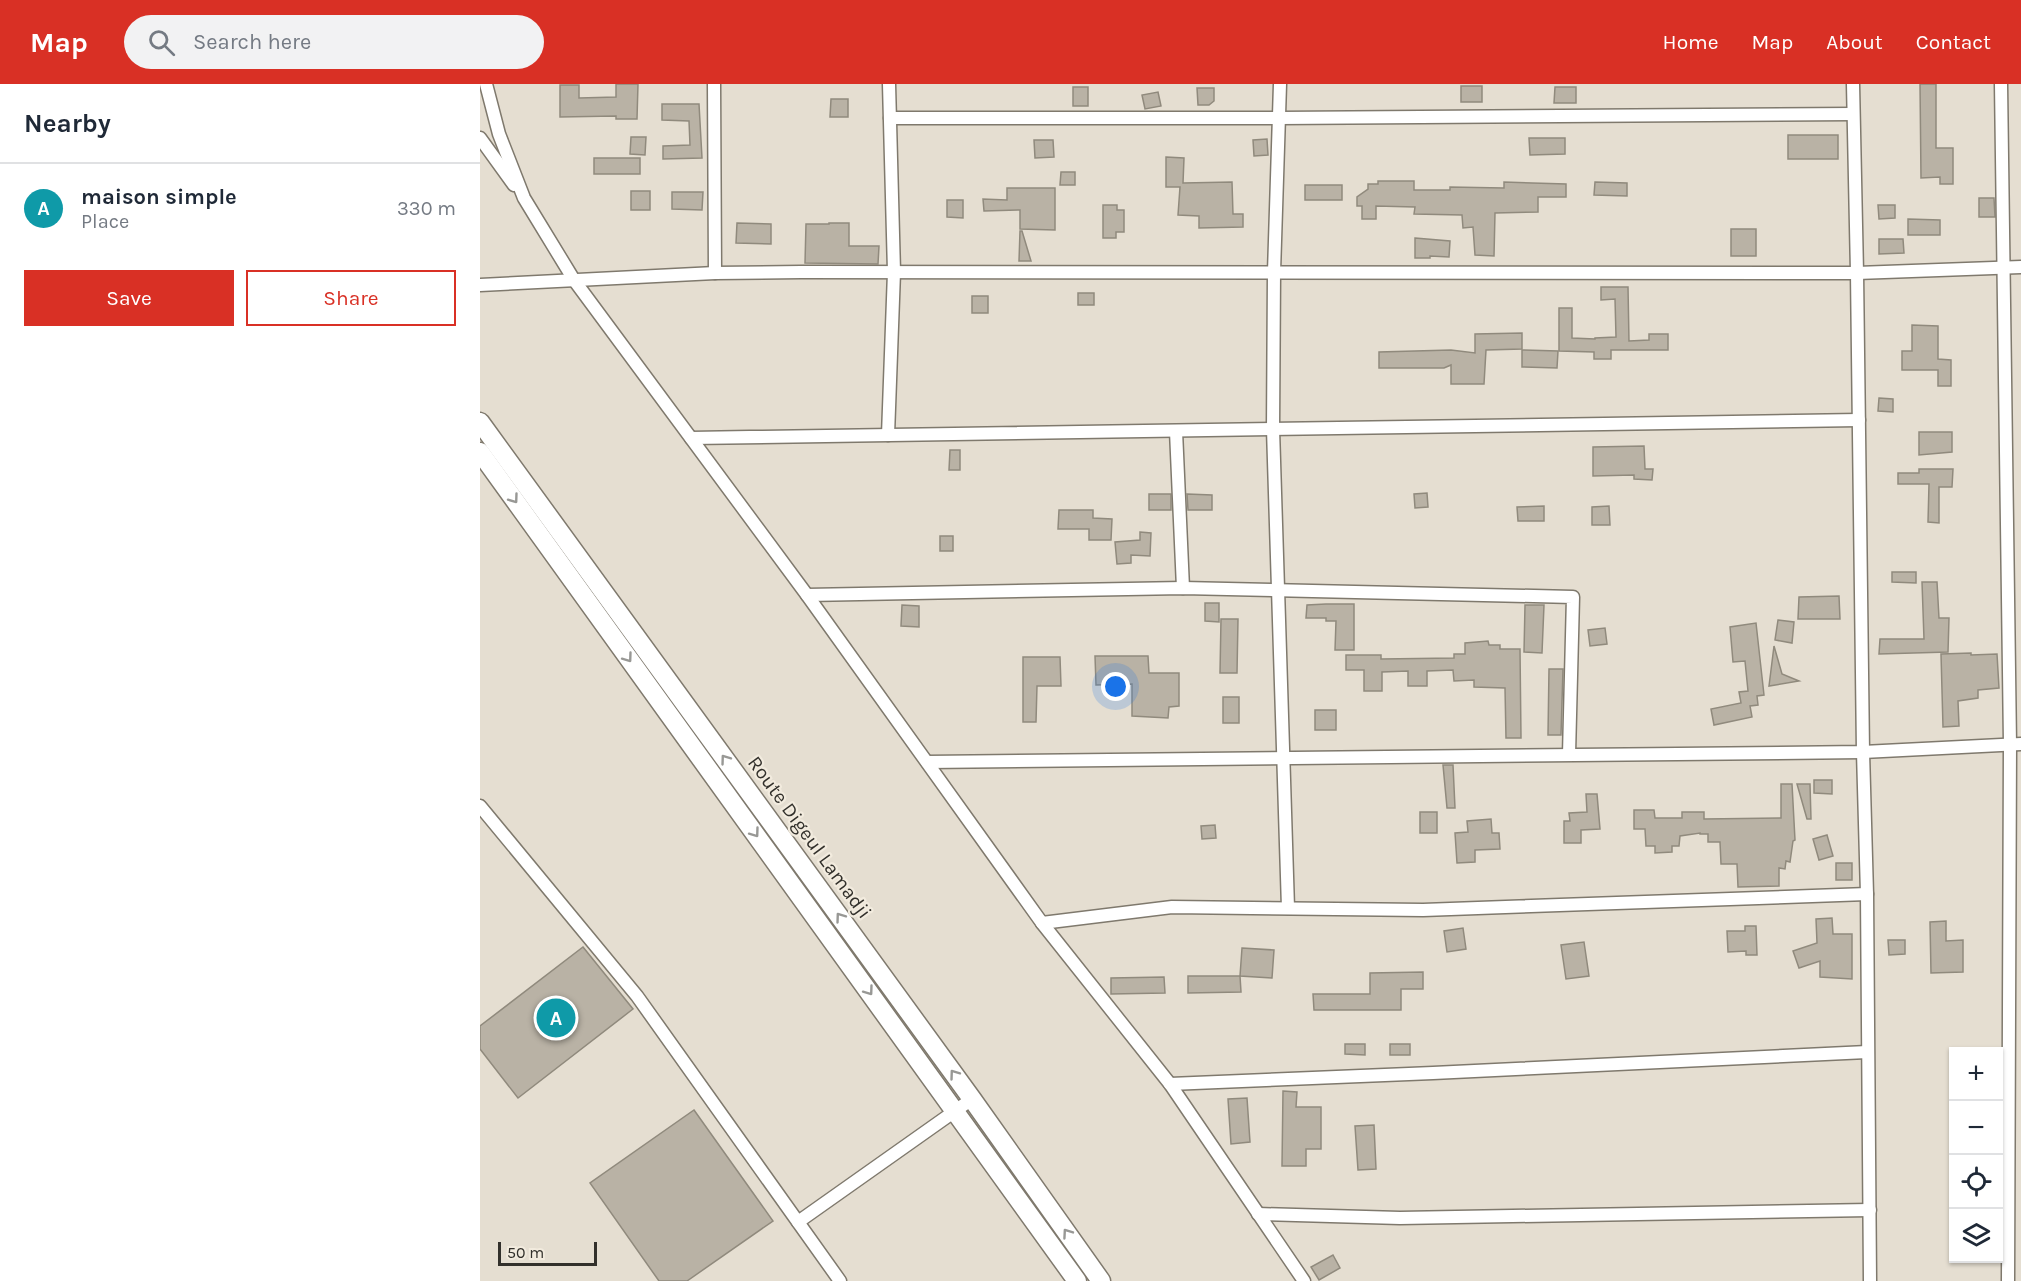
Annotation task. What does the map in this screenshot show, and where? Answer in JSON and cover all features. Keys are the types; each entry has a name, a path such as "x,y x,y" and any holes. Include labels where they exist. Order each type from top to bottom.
{"main road":[{"name":"Route Digeul Lamadji","path":"480,422 972,1099 1101,1281"},
{"path":"480,452 1077,1281"}],"street":[{"path":"486,84 499,134 524,198"},
{"path":"714,84 715,273"},
{"path":"888,435 894,272 889,84"},
{"path":"1280,84 1274,272 1273,429 1288,908"},
{"path":"1853,84 1867,894 1870,1281"},
{"path":"2001,84 2015,744 2008,1281"},
{"path":"890,118 1853,114"},
{"path":"480,138 524,198 574,280 807,595 1042,923 1170,1084 1304,1281"},
{"path":"480,285 715,273 1857,273 2021,267"},
{"path":"691,438 1859,420"},
{"path":"1176,431 1182,588"},
{"path":"807,595 1182,588 1573,597 1569,754"},
{"path":"927,762 1863,752 2015,744"},
{"path":"480,806 637,996 840,1281"},
{"path":"1042,923 1172,907 1423,910 1867,894"},
{"path":"1170,1084 1432,1074 1867,1052"},
{"path":"798,1222 972,1099"},
{"path":"1258,1214 1400,1218 1870,1210"}],"building":[{"path":"616,84 638,84 637,119 616,119 616,116 560,117 560,85 579,85 579,98 616,97"},
{"path":"1920,84 1936,84 1936,148 1953,148 1953,184 1940,184 1940,177 1921,178"},
{"path":"1461,86 1482,86 1482,102 1461,102"},
{"path":"1073,87 1088,87 1088,106 1073,106"},
{"path":"1555,87 1576,87 1576,103 1554,103"},
{"path":"1197,88 1214,88 1214,101 1209,105 1198,105"},
{"path":"1158,92 1161,106 1145,109 1142,95"},
{"path":"831,99 848,99 848,117 830,117"},
{"path":"662,104 699,104 702,158 663,159 663,146 690,145 689,121 662,120"},
{"path":"1788,135 1838,135 1838,159 1788,159"},
{"path":"631,137 646,137 645,155 630,154"},
{"path":"1529,138 1565,138 1565,154 1530,155"},
{"path":"1267,139 1268,155 1254,156 1253,140"},
{"path":"1034,140 1053,140 1054,157 1035,158"},
{"path":"1166,157 1184,158 1183,183 1232,182 1233,214 1243,214 1243,227 1199,228 1199,216 1178,215 1180,187 1166,187"},
{"path":"594,158 640,158 640,174 594,174"},
{"path":"1061,172 1075,172 1075,185 1060,185"},
{"path":"1378,181 1414,181 1414,190 1450,190 1450,187 1504,188 1504,182 1566,184 1566,197 1538,197 1538,212 1495,213 1494,256 1475,255 1473,227 1463,228 1462,215 1414,214 1415,207 1376,206 1376,219 1362,219 1362,206 1357,206 1357,197 1368,189 1368,184 1378,184"},
{"path":"1595,182 1627,183 1627,196 1594,195"},
{"path":"1305,185 1342,185 1342,200 1305,200"},
{"path":"1007,188 1055,188 1055,230 1020,229 1020,210 984,211 983,199 1007,200"},
{"path":"631,191 650,191 650,210 631,210"},
{"path":"672,192 703,192 702,210 672,209"},
{"path":"1979,198 1994,198 1995,217 1979,217"},
{"path":"947,200 963,200 963,218 947,217"},
{"path":"1103,205 1117,205 1117,210 1124,210 1124,232 1116,232 1116,238 1103,238"},
{"path":"1878,205 1895,205 1895,218 1879,219"},
{"path":"1908,219 1940,220 1940,235 1908,235"},
{"path":"737,223 771,224 771,244 736,243"},
{"path":"849,223 849,246 879,246 878,264 805,263 806,224"},
{"path":"1731,229 1756,229 1756,256 1731,256"},
{"path":"1020,231 1022,231 1031,261 1019,261"},
{"path":"1415,238 1450,241 1449,257 1415,258"},
{"path":"1879,239 1903,239 1904,253 1879,254"},
{"path":"1601,287 1628,287 1629,341 1649,340 1649,334 1668,334 1668,350 1611,350 1611,359 1594,359 1594,352 1559,351 1559,308 1572,308 1572,338 1616,337 1615,299 1601,300"},
{"path":"1078,293 1094,293 1094,305 1078,305"},
{"path":"972,296 988,296 988,313 972,313"},
{"path":"1912,325 1938,326 1938,359 1951,360 1951,386 1938,386 1938,370 1902,370 1902,351 1912,351"},
{"path":"1522,333 1522,349 1486,350 1484,384 1451,384 1451,365 1444,368 1379,368 1379,352 1451,350 1475,353 1475,334"},
{"path":"1522,350 1558,351 1557,368 1522,367"},
{"path":"1879,398 1893,399 1893,412 1878,411"},
{"path":"1919,432 1952,432 1952,452 1919,455"},
{"path":"1644,446 1645,469 1653,469 1652,480 1634,479 1634,475 1593,476 1593,447"},
{"path":"950,450 960,450 960,470 949,470"},
{"path":"1919,469 1953,469 1952,487 1939,487 1939,523 1928,522 1929,484 1898,484 1898,473 1919,473"},
{"path":"1427,493 1428,507 1415,508 1414,494"},
{"path":"1149,494 1171,494 1171,510 1149,510"},
{"path":"1187,494 1212,495 1212,510 1188,510"},
{"path":"1544,506 1544,521 1518,521 1517,507"},
{"path":"1609,506 1610,525 1592,525 1592,507"},
{"path":"1059,510 1093,510 1093,518 1112,519 1111,540 1089,540 1089,529 1058,529"},
{"path":"1140,532 1151,533 1150,556 1131,555 1131,563 1117,564 1115,542 1140,540"},
{"path":"940,536 953,536 953,551 940,551"},
{"path":"1892,572 1916,572 1916,583 1892,582"},
{"path":"1922,582 1937,582 1939,618 1949,618 1948,652 1879,654 1880,639 1924,639"},
{"path":"1839,596 1840,619 1798,619 1799,597"},
{"path":"1205,603 1219,603 1219,622 1205,621"},
{"path":"1354,604 1354,650 1335,650 1336,621 1326,621 1326,618 1306,618 1307,605"},
{"path":"902,605 919,606 919,627 901,626"},
{"path":"1525,605 1544,605 1542,653 1524,652"},
{"path":"1221,619 1238,619 1237,673 1220,673"},
{"path":"1778,620 1794,622 1792,643 1775,640"},
{"path":"1756,623 1764,695 1757,696 1758,705 1750,706 1752,717 1714,725 1711,709 1741,703 1739,692 1748,691 1745,661 1733,662 1730,627"},
{"path":"1605,628 1607,644 1590,646 1588,630"},
{"path":"1488,641 1489,645 1500,645 1500,649 1520,649 1521,738 1506,738 1505,688 1474,687 1474,680 1454,681 1453,670 1427,671 1427,686 1408,686 1408,671 1382,672 1382,691 1364,691 1364,670 1346,670 1346,655 1381,655 1381,659 1454,658 1454,654 1465,654 1465,643"},
{"path":"1774,646 1782,674 1799,681 1769,686"},
{"path":"1971,653 1971,655 1997,654 1999,688 1978,690 1978,698 1958,701 1959,726 1943,727 1941,654"},
{"path":"1095,656 1148,656 1149,673 1179,673 1179,706 1169,707 1168,718 1132,716 1132,684 1096,685"},
{"path":"1023,657 1060,657 1061,686 1037,686 1036,722 1023,722"},
{"path":"1549,669 1563,669 1561,735 1548,735"},
{"path":"1223,697 1239,697 1239,723 1223,723"},
{"path":"1315,710 1336,710 1336,730 1315,730"},
{"path":"1443,765 1453,765 1455,808 1447,808"},
{"path":"1814,780 1832,780 1832,794 1814,793"},
{"path":"1781,784 1792,784 1795,840 1790,862 1786,861 1785,869 1779,868 1779,886 1738,887 1737,864 1721,864 1720,842 1708,842 1708,834 1680,836 1679,846 1672,846 1672,852 1655,853 1655,846 1646,846 1645,829 1634,829 1634,810 1654,810 1655,818 1682,818 1682,812 1704,812 1704,819 1781,818"},
{"path":"1797,784 1810,784 1811,819 1807,819"},
{"path":"1586,794 1597,794 1600,829 1581,830 1581,843 1564,843 1564,821 1570,821 1569,813 1587,812"},
{"path":"1420,812 1437,812 1437,833 1420,833"},
{"path":"1491,819 1492,833 1499,833 1500,849 1475,850 1475,862 1457,863 1455,833 1468,832 1467,821"},
{"path":"1215,825 1216,838 1202,839 1201,826"},
{"path":"1827,835 1833,856 1819,860 1813,839"},
{"path":"1836,863 1852,863 1852,880 1836,880"},
{"path":"1832,918 1833,934 1852,934 1852,979 1820,977 1820,961 1799,968 1793,951 1817,943 1816,919"},
{"path":"1946,921 1946,941 1963,940 1963,972 1931,973 1930,922"},
{"path":"1745,926 1756,926 1757,955 1746,955 1746,951 1728,952 1727,931 1745,931"},
{"path":"1463,928 1466,949 1447,952 1444,931"},
{"path":"1888,940 1905,940 1905,954 1889,955"},
{"path":"1584,942 1589,976 1566,979 1561,945"},
{"path":"583,947 633,1009 518,1098 480,1049 480,1026"},
{"path":"1242,948 1274,950 1272,978 1240,976"},
{"path":"1423,972 1423,989 1401,989 1401,1010 1314,1010 1313,994 1370,994 1370,973"},
{"path":"1188,976 1240,976 1241,992 1188,993"},
{"path":"1164,977 1165,993 1111,994 1111,978"},
{"path":"1345,1044 1365,1044 1365,1055 1345,1054"},
{"path":"1390,1044 1410,1044 1410,1055 1390,1055"},
{"path":"1283,1091 1297,1092 1296,1107 1321,1107 1321,1149 1306,1149 1306,1166 1282,1166"},
{"path":"1247,1098 1250,1142 1231,1144 1228,1099"},
{"path":"694,1110 773,1221 687,1281 659,1281 590,1183"},
{"path":"1374,1125 1376,1169 1358,1170 1355,1126"},
{"path":"1333,1255 1340,1268 1319,1280 1311,1267"}],"place":[{"name":"maison simple","path":"556,1018"}]}
